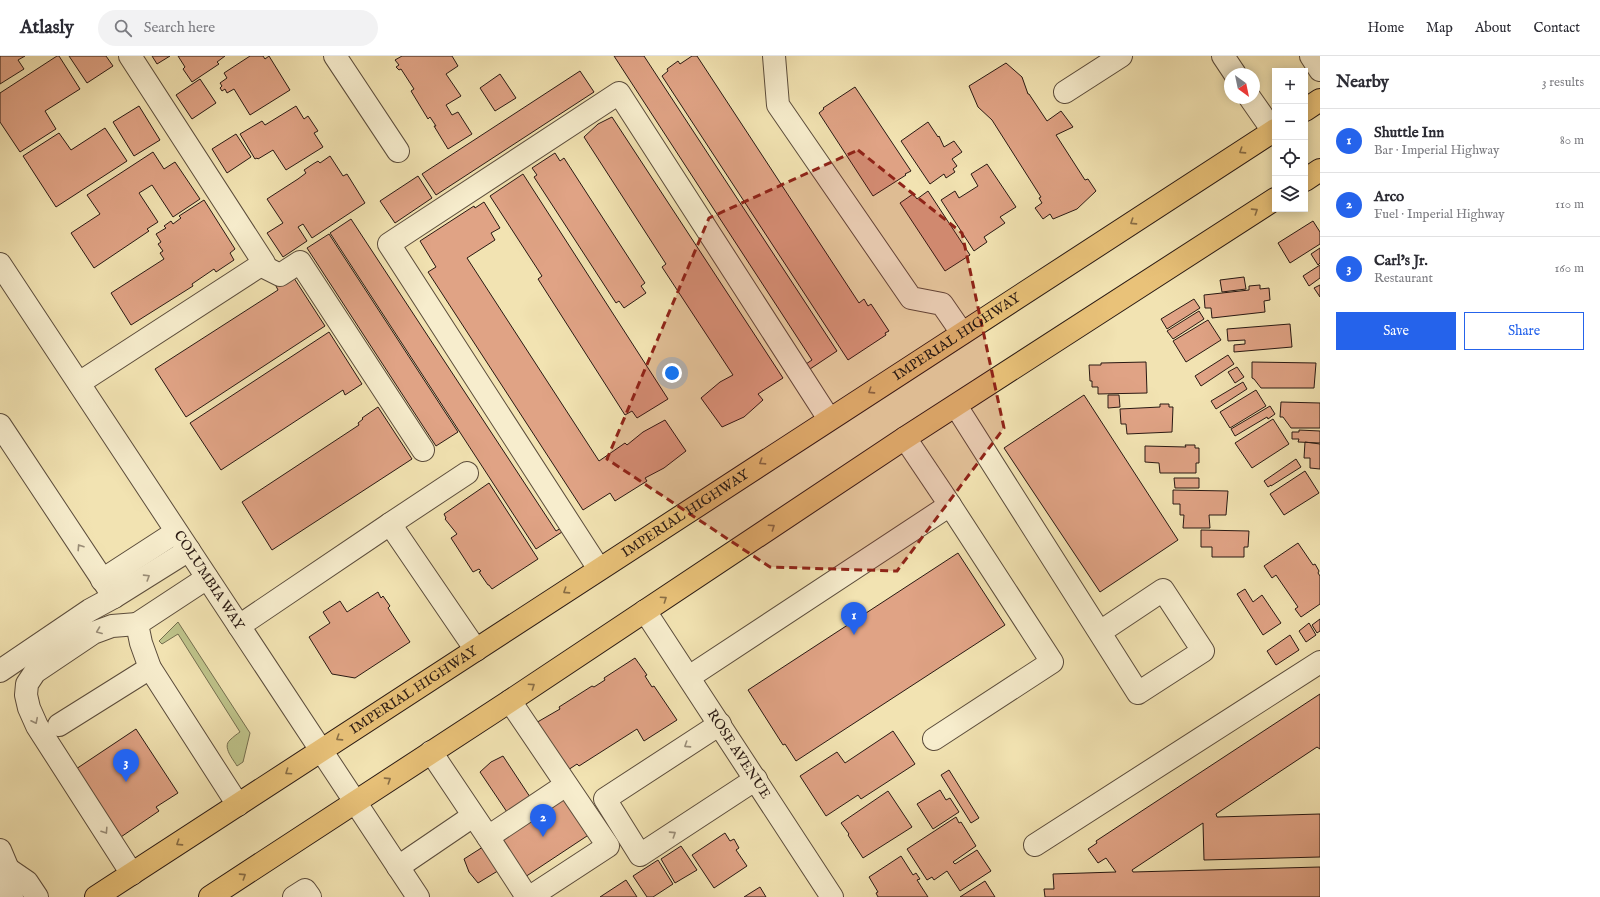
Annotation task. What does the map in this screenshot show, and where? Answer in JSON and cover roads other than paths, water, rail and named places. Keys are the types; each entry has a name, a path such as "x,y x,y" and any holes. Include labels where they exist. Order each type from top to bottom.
{"main road":[{"path":"1308,108 1320,100"},
{"name":"IMPERIAL HIGHWAY","path":"96,897 1272,131"},
{"path":"1308,178 1320,170"},
{"path":"210,897 510,701 905,438 1272,201"}],"street":[{"path":"79,383 264,263 130,56"},
{"path":"335,56 398,151"},
{"path":"774,56 778,105 911,298 942,304 962,333"},
{"path":"1065,92 1121,56"},
{"path":"1223,56 1231,68"},
{"path":"1311,56 1320,70"},
{"path":"598,570 389,244 619,93 829,419"},
{"path":"1254,104 1272,127"},
{"path":"260,265 280,275 300,262 424,450"},
{"name":"COLUMBIA WAY","path":"0,264 418,897"},
{"path":"956,406 1026,498 1100,632 1138,693 1203,651 1163,590 1100,632"},
{"path":"0,425 114,598"},
{"path":"905,438 1052,662 934,739"},
{"path":"239,626 467,473"},
{"path":"689,677 950,505"},
{"path":"390,524 476,650"},
{"path":"102,580 176,532"},
{"path":"0,671 90,610 114,598 189,550"},
{"path":"132,874 37,726 29,708 26,695 27,684 35,672 93,633 112,626 137,624 207,578"},
{"name":"ROSE AVENUE","path":"646,611 832,897"},
{"path":"137,624 141,643 150,668 238,805"},
{"path":"1035,845 1320,662"},
{"path":"59,725 150,668"},
{"path":"510,701 608,846 530,897"},
{"path":"720,724 605,799 640,855 756,779"},
{"path":"431,752 527,897"},
{"path":"488,837 566,785"},
{"path":"398,867 473,816"},
{"path":"4,859 9,893 12,897"},
{"path":"4,859 27,882 37,897"},
{"path":"294,897 305,890 310,897"}],"place":[{"name":"Shuttle Inn","path":"854,635"},
{"name":"Carl's Jr.","path":"126,782"},
{"name":"Arco","path":"543,837"}]}
